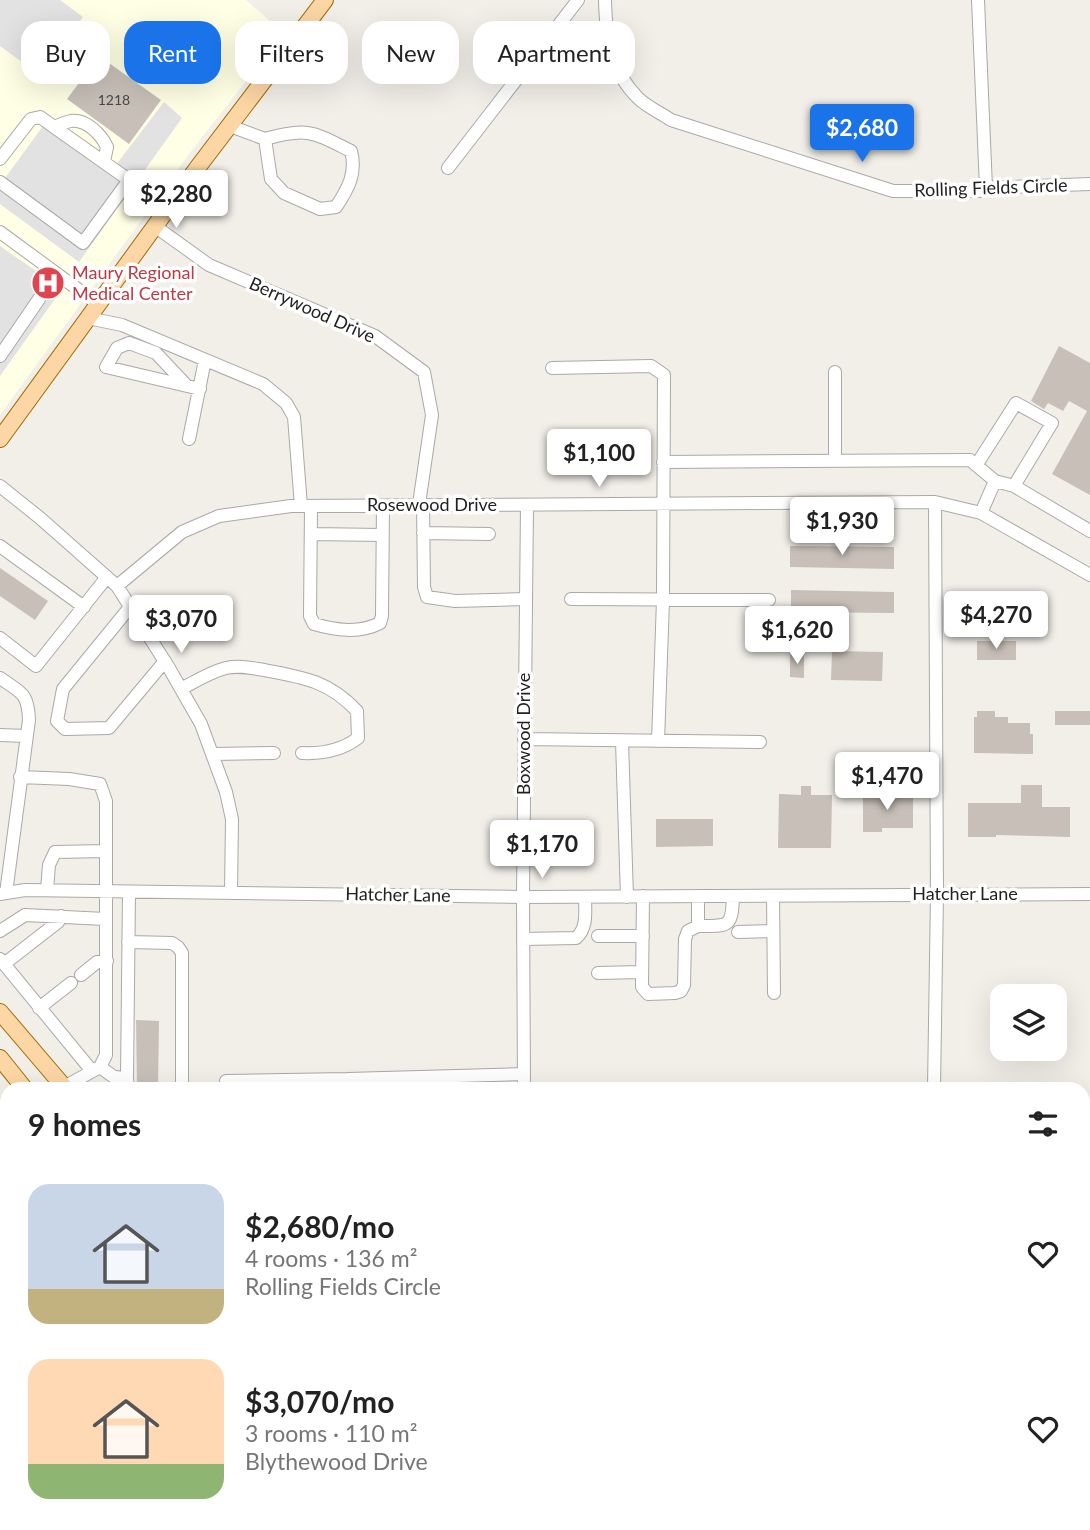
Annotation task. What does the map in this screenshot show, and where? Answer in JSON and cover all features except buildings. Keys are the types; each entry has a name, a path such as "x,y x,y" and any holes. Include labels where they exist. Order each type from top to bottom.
{"main road":[{"path":"0,439 325,0"},
{"path":"0,1012 60,1082"},
{"path":"0,1058 19,1082"}],"street":[{"path":"448,168 578,0"},
{"name":"Rolling Fields Circle","path":"605,0 606,29 615,69 639,100 671,120 893,191 979,191 986,188 1090,184"},
{"path":"978,0 986,188"},
{"path":"0,159 31,119 40,117 129,180 83,243 0,182"},
{"path":"54,127 71,121 97,131 107,147 104,162"},
{"path":"230,126 265,139 286,133 312,132 351,151 355,165 348,190 336,208 320,209 284,193 271,179 265,139"},
{"name":"Berrywood Drive","path":"156,228 209,265 375,336 424,372 432,415 421,504 426,597 455,601 525,599"},
{"path":"0,232 99,304"},
{"path":"0,356 39,299"},
{"path":"88,318 122,326 263,384 286,403 293,417 311,534 310,616 314,624 335,630 369,628 380,623 383,505"},
{"path":"129,343 156,353 193,388 146,377 106,367 117,348 129,343"},
{"path":"190,439 193,388 205,360"},
{"path":"552,368 651,366 664,375 663,600 657,741"},
{"path":"835,372 835,461"},
{"path":"976,464 1016,403 1052,423 1014,486"},
{"path":"663,462 970,460 995,481 1014,486 1090,531"},
{"path":"981,513 995,481"},
{"path":"0,486 117,586 165,661 201,724 226,792 232,819 232,892"},
{"path":"934,502 937,895 934,1082"},
{"name":"Rosewood Drive","path":"117,586 182,532 219,516 306,506 421,504 527,506 934,502 981,513 1090,575"},
{"name":"Boxwood Drive","path":"524,1082 527,506"},
{"path":"423,533 489,534"},
{"path":"311,534 382,535"},
{"path":"0,546 84,607"},
{"path":"0,638 36,666 107,577"},
{"path":"571,600 769,600"},
{"path":"130,607 63,689 57,722 65,729 109,727 165,661"},
{"path":"181,689 209,674 227,668 243,667 307,677 343,696 357,711 358,738 348,746 316,754 302,753"},
{"path":"0,678 23,693 28,702 29,720 6,842 3,894"},
{"path":"0,735 26,736"},
{"path":"524,739 760,742"},
{"path":"622,741 627,897"},
{"path":"214,754 274,753"},
{"path":"20,777 69,779 100,784 106,801 106,1055 96,1069 75,1082"},
{"path":"47,890 49,865 55,852 106,851"},
{"name":"Hatcher Lane","path":"3,894 47,890 523,897 1090,894"},
{"path":"128,1082 129,892"},
{"path":"643,896 642,987 648,994 681,991 684,985 685,939 688,931 698,926 723,926 729,923 733,917 733,896"},
{"path":"698,896 698,926"},
{"path":"773,896 774,993"},
{"path":"523,939 576,938 584,930 585,897"},
{"path":"0,931 25,915 106,919"},
{"path":"61,916 58,922 2,961 40,1008 96,1069 126,1082"},
{"path":"738,932 773,931"},
{"path":"597,936 643,936"},
{"path":"128,942 172,943 182,953 182,1082"},
{"path":"40,1008 97,962 107,961"},
{"path":"598,973 642,972"},
{"path":"382,1082 524,1074"},
{"path":"226,1082 286,1082"}],"shaded area":[{"name":"Maury Regional Medical Center","path":"0,0 246,0 270,21 235,21 235,84 244,84 192,150 0,415"},
{"path":"0,0 60,0 83,17 80,21 21,21 21,61 0,46"},
{"path":"164,102 182,118 79,262 0,204 0,185 43,126 109,174"},
{"path":"0,246 62,289 0,376"}],"place":[{"name":"Maury Regional Medical Center","path":"48,283"}]}
